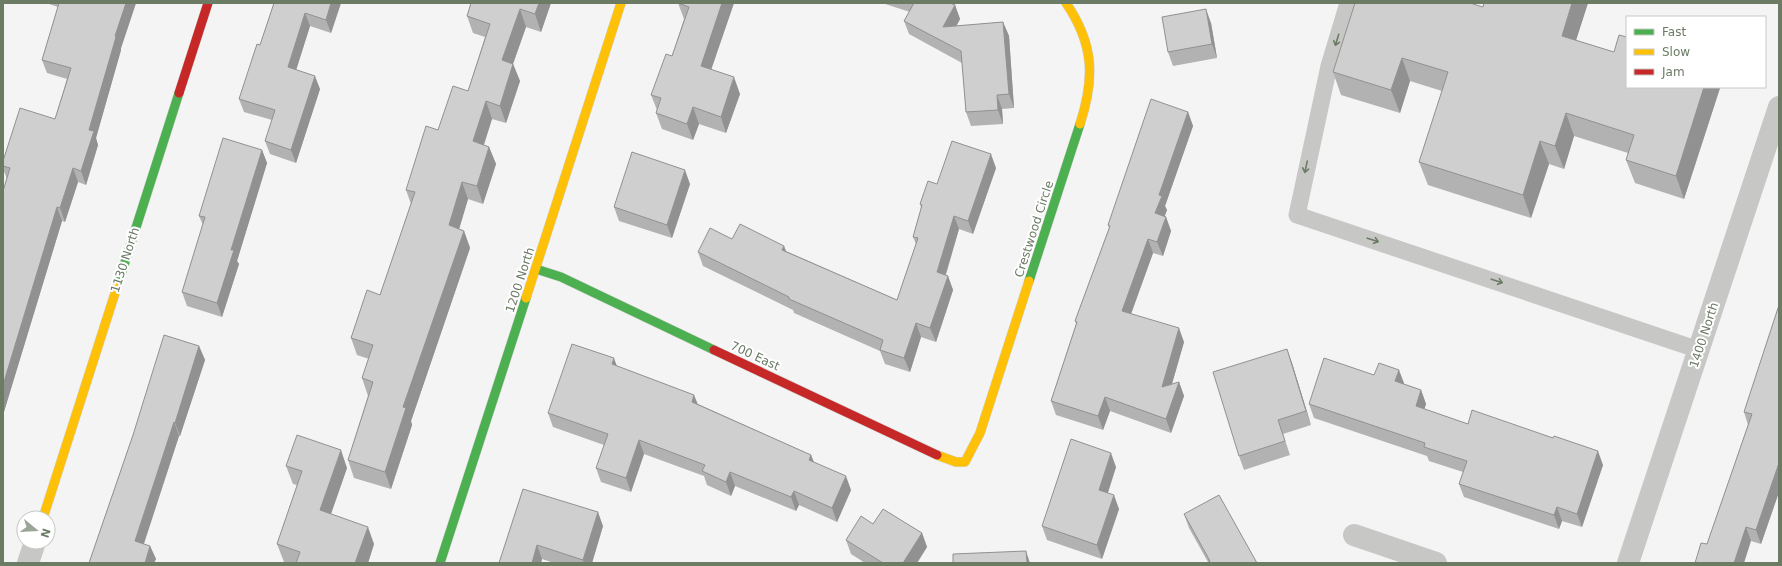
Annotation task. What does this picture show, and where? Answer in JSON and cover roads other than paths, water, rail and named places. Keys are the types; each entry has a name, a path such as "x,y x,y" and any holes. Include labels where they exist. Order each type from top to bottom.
{"street":[{"name":"1130 North","path":"46,510 208,3"},
{"name":"1200 North","path":"440,563 621,3"},
{"name":"Crestwood Circle","path":"965,462 980,433 1088,99 1091,73 1088,51 1082,30 1066,3"},
{"name":"1400 North","path":"1628,563 1779,107"},
{"name":"700 East","path":"536,269 561,277 936,456 956,462 965,462"},
{"path":"1354,535 1436,563"},
{"path":"28,563 32,550"}],"lane":[{"path":"1348,3 1329,66 1296,214 1699,350"}]}
